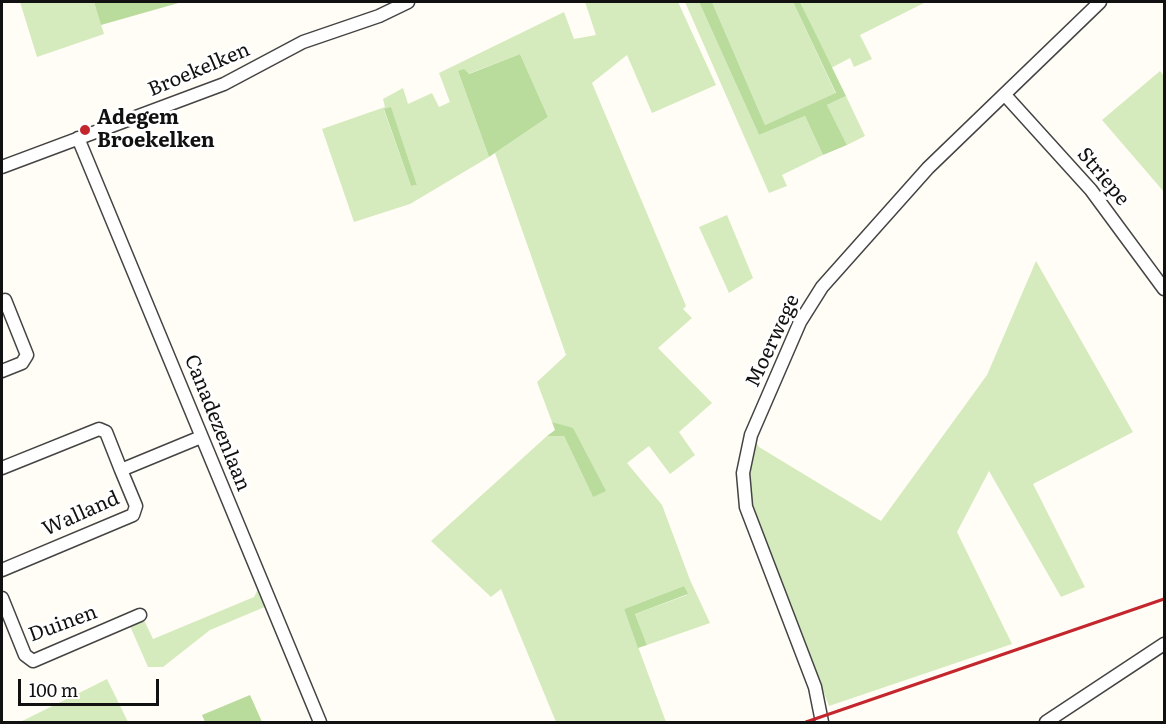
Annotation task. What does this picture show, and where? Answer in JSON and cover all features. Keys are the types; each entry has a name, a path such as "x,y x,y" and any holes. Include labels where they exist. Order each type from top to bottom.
{"street":[{"name":"Broekelken","path":"2,167 224,84 303,42 380,15 408,2"},
{"name":"Moerwege","path":"822,723 815,687 746,507 743,473 751,435 800,322 822,287 928,168 1100,2"},
{"name":"Striepe","path":"1005,95 1091,190 1164,288"},
{"name":"Canadezenlaan","path":"78,138 320,723"},
{"path":"2,371 22,363 27,355 5,300"},
{"name":"Walland","path":"2,468 99,429 106,432 136,506 133,515 2,570"},
{"name":"Walland","path":"121,470 201,436"},
{"name":"Duinen","path":"2,598 25,655 33,661 140,615"},
{"path":"1046,723 1164,644"}],"green space":[{"path":"20,2 94,2 104,34 37,57"},
{"path":"94,2 182,2 101,25"},
{"path":"585,2 678,2 716,85 652,113 627,55 592,83 686,306 683,309 692,318 658,348 712,403 679,432 695,455 670,474 649,446 627,463 662,505 690,580 710,623 647,645 635,614 687,595 684,586 624,609 666,722 556,722 501,589 491,597 431,541 547,436 564,436 593,497 573,429 552,422 537,382 566,355 495,153 548,117 520,54 468,74 458,71 489,157 410,204 354,222 322,129 385,107 383,99 403,88 408,104 432,93 439,107 450,102 439,73 564,12 574,39 596,35","holes":["391,108 417,185 411,186 384,110"]},
{"path":"685,2 699,2 759,135 805,116 823,155 782,175 787,186 769,193"},
{"path":"699,2 712,2 765,125 836,93 793,2 800,2 846,96 827,105 847,145 823,155 805,116 759,135"},
{"path":"712,2 793,2 836,94 765,125"},
{"path":"800,2 926,2 860,35 872,59 854,67 850,58 831,68"},
{"path":"520,54 548,117 489,157 458,71 464,69 469,74"},
{"path":"1160,71 1164,76 1164,192 1102,120"},
{"path":"846,96 865,136 847,145 827,105"},
{"path":"391,107 417,185 411,186 384,109"},
{"path":"727,215 753,278 729,293 699,227"},
{"path":"1036,261 1133,432 1033,484 1085,587 1061,597 989,471 957,532 1012,644 829,706 752,507 748,469 756,442 759,447 881,521 987,375"},
{"path":"552,422 573,428 606,491 593,497 564,436 547,436 555,430"},
{"path":"684,586 688,594 635,614 647,645 638,648 624,609"},
{"path":"259,587 267,606 210,630 163,667 148,667 130,626 144,620 153,639 254,597"},
{"path":"107,679 128,722 20,722 81,692"},
{"path":"250,695 262,722 205,722 202,715"}],"railway":[{"path":"806,722 1164,599"}],"place":[{"name":"Adegem Broekelken","path":"85,130"}]}
